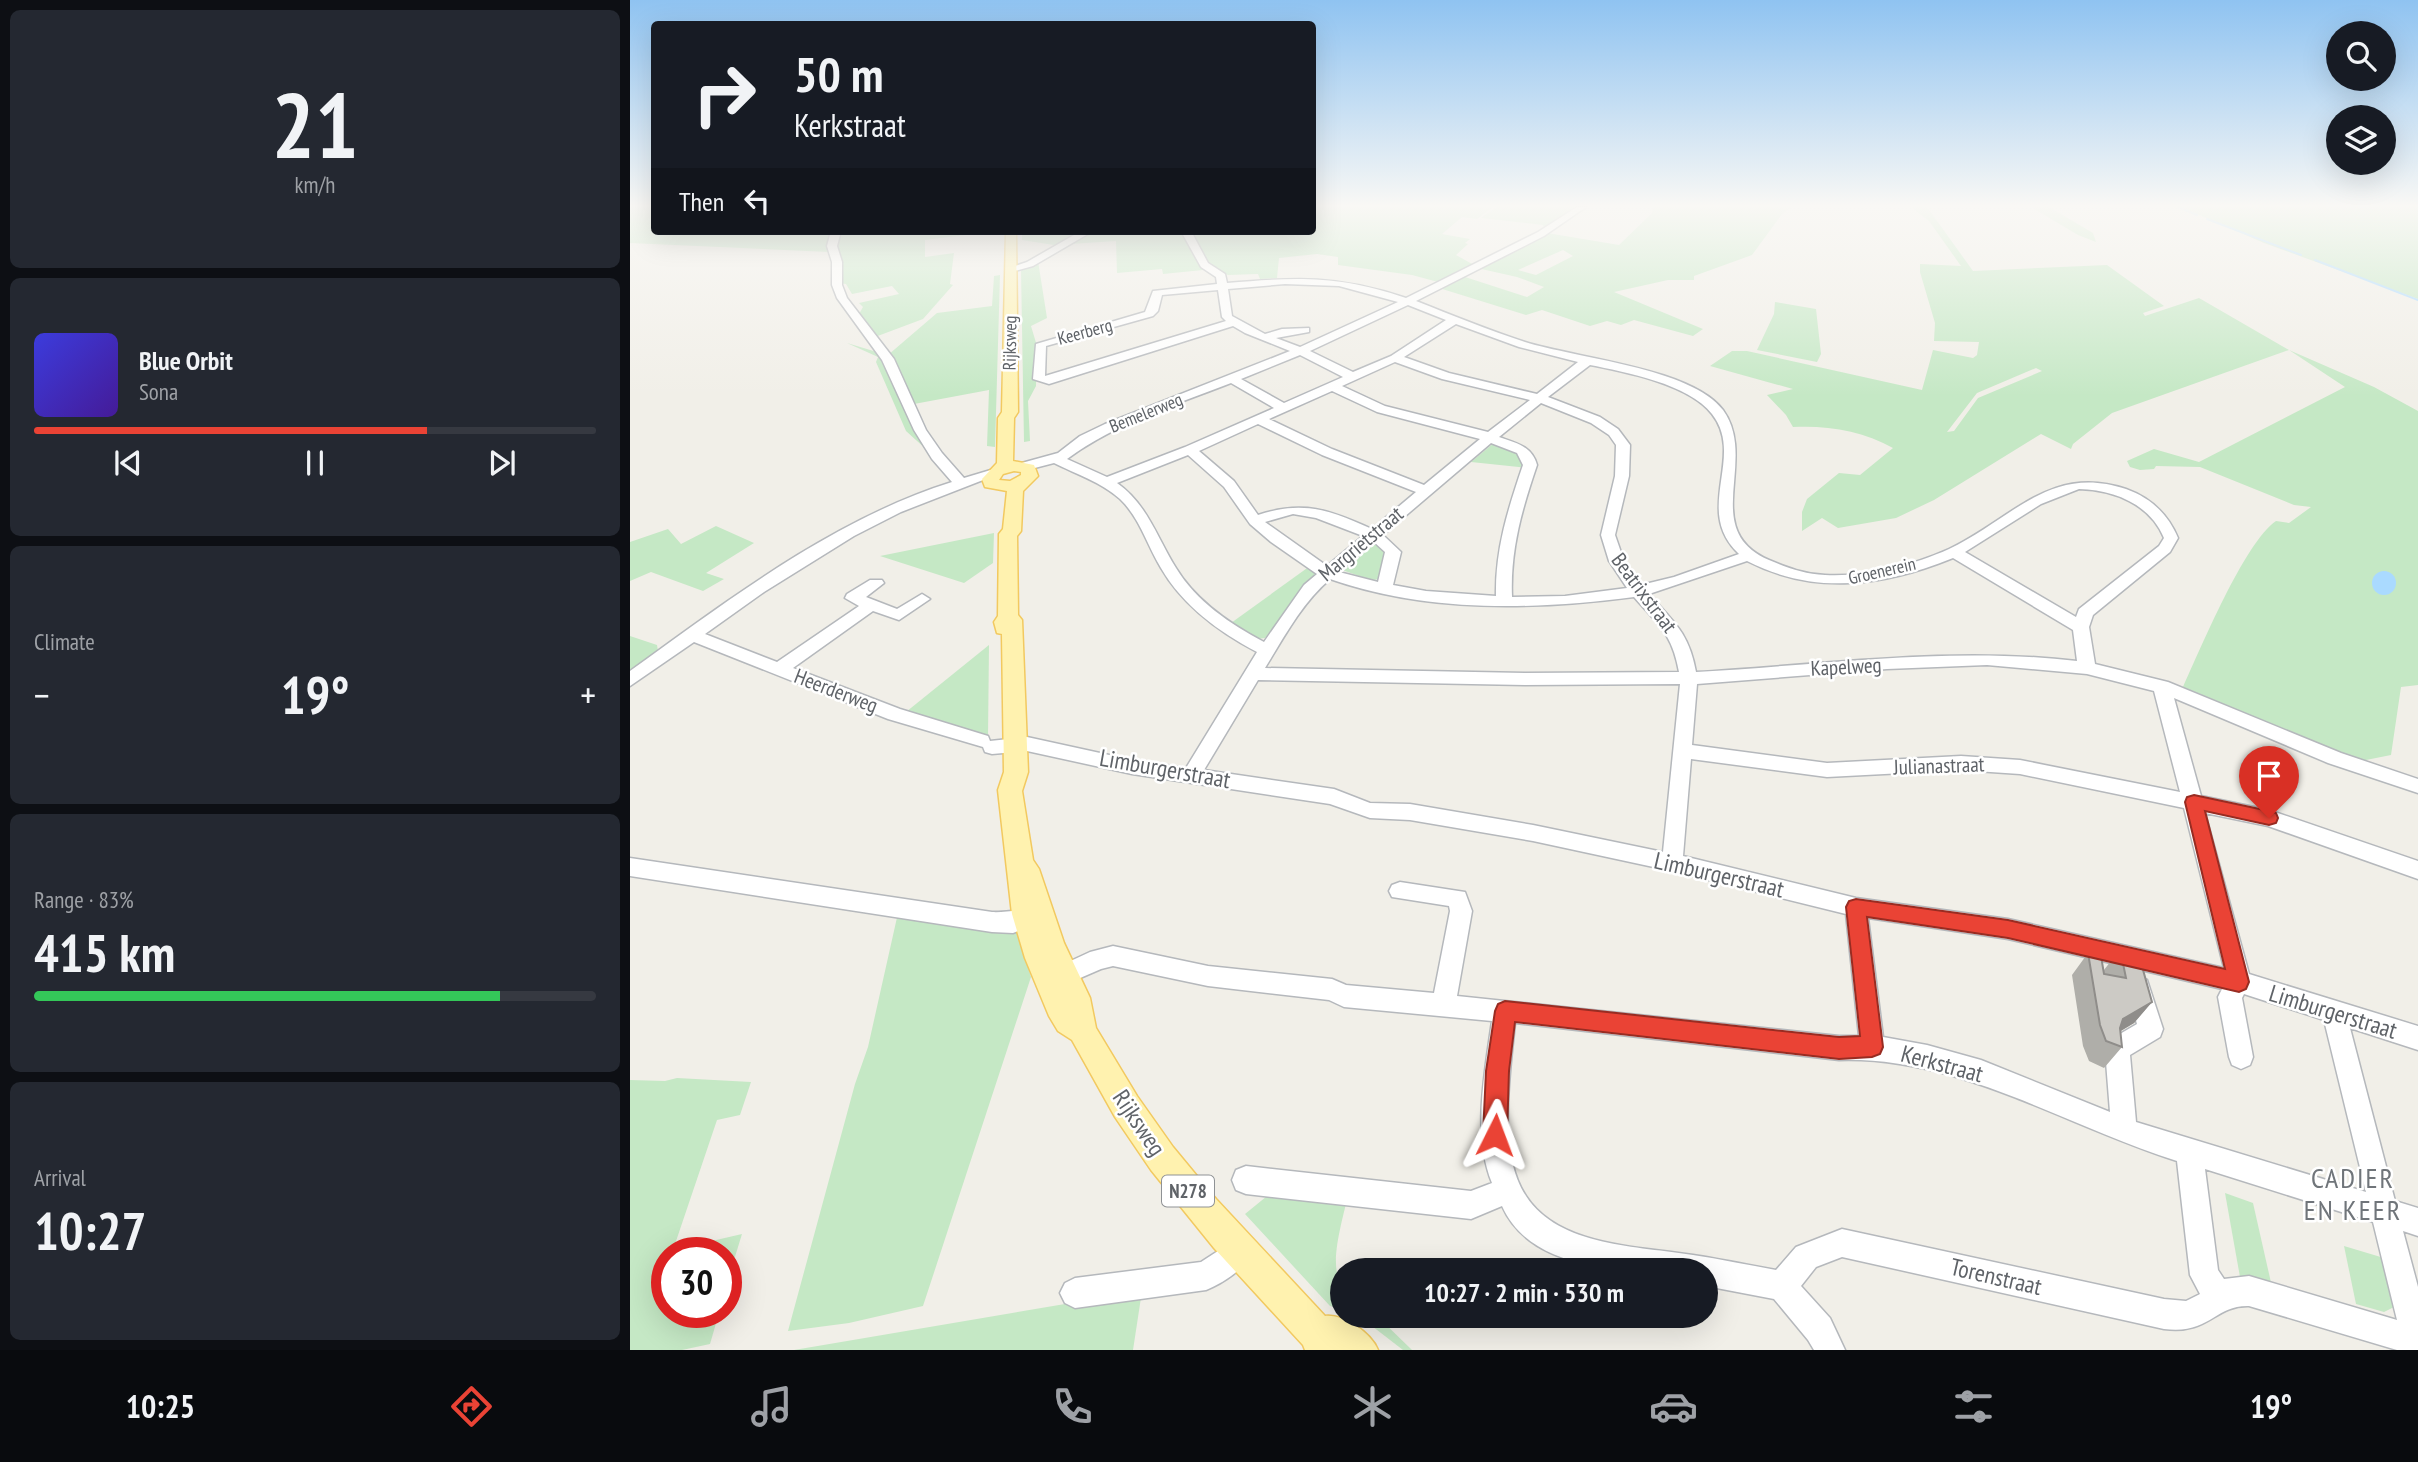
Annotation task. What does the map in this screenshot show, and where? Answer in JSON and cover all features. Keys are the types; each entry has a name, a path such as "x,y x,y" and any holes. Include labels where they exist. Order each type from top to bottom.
{"main road":[{"name":"Rijksweg","path":"1011,270 1010,412 1014,416 1016,459 1010,475 1005,533 1008,534 1008,618 1012,620 1013,634 998,745 1005,786 1010,790 1021,866 1018,872 1026,918 1063,974"},
{"name":"Rijksweg","path":"1021,866 1026,869 1063,974 1063,1014 1073,1026 1082,1030 1142,1130 1238,1252 1321,1342 1332,1333 1360,1350"}],"street":[{"path":"837,270 837,285 842,298 888,359 920,430 937,456 961,483"},
{"path":"1213,270 1220,274 1224,286 1225,315 1233,322 1353,377"},
{"name":"Bemelerweg","path":"1010,475 1061,459 1097,433 1303,352 1470,270"},
{"name":"Groenerein","path":"1224,286 1282,281 1354,286 1406,302 1525,346 1676,386 1702,399 1719,413 1730,438 1725,526 1735,543 1749,555 1788,574 1841,581 1910,566 1954,552 2068,486 2103,488 2139,500 2163,519 2171,538 2165,549 2085,613 2081,627"},
{"name":"Keerberg","path":"1224,286 1157,293 1153,311 1147,315 1042,344 1040,379 1049,380 1233,322"},
{"path":"1108,482 1190,450 1395,358 1454,320"},
{"path":"1266,337 1282,332 1306,330"},
{"name":"Beatrixstraat","path":"1395,358 1442,375 1540,400 1597,420 1618,437 1624,457 1608,543 1620,566 1677,636 1683,647 1689,678 1672,862"},
{"name":"Margrietstraat","path":"1190,777 1266,650 1310,589 1425,490 1587,361"},
{"path":"1233,379 1284,408"},
{"path":"1333,387 1381,409 1490,437 1522,450 1530,465 1508,528 1502,572 1504,602"},
{"path":"1258,419 1327,452 1425,490"},
{"path":"1190,450 1229,484 1255,521 1276,539 1327,573 1356,583 1426,596 1504,602 1565,601 1640,591 1749,555"},
{"path":"1061,459 1108,482 1129,500 1169,569 1187,594 1226,626 1266,650"},
{"path":"630,680 784,573 863,526 961,483 1010,475"},
{"path":"1255,521 1299,510 1373,533 1392,547 1384,588"},
{"path":"1954,552 2081,627 2087,668"},
{"path":"876,583 853,598 899,615 922,599"},
{"path":"779,669 871,605"},
{"name":"Heerderweg","path":"693,635 894,714 998,745"},
{"name":"Kapelweg","path":"1252,674 1689,678 1940,662 2007,662 2087,668 2162,686 2364,768 2418,786"},
{"path":"2162,686 2239,982 2230,997 2241,1057"},
{"name":"Limburgerstraat","path":"998,745 1047,748 1132,767 1334,797 1345,804 1532,833 1672,862 1856,907 2008,929 2239,982 2418,1038"},
{"name":"Julianastraat","path":"1683,751 1827,770 1961,763 2020,766 2269,818 2418,870"},
{"path":"630,867 992,922 1013,923 1026,918"},
{"path":"1399,891 1457,898 1461,911 1443,1006"},
{"path":"1856,907 1872,1047"},
{"name":"Kerkstraat","path":"1063,974 1101,957 1113,956 1208,976 1332,990 1344,996 1839,1048 1872,1047 1927,1057 1981,1072 2124,1131 2418,1222"},
{"path":"2124,1131 2117,1049 2151,1029 2130,958"},
{"path":"1505,1011 1498,1071 1495,1135 1501,1176 1514,1206 1544,1233 1568,1245 1636,1258"},
{"path":"2334,1013 2418,1343"},
{"path":"2189,1151 2204,1275 2218,1295"},
{"path":"1246,1180 1471,1205 1508,1190"},
{"name":"Torenstraat","path":"1782,1286 1806,1257 1842,1242 2164,1314 2194,1314 2218,1295 2232,1290 2249,1291 2418,1343"},
{"path":"1075,1293 1206,1276 1238,1252"},
{"path":"1718,1274 1782,1286 1819,1329 1830,1350"}],"green space":[{"path":"838,270 952,270 950,284 953,285 923,319 875,337 859,314 863,307 859,303 899,294 892,286 852,294 846,284 839,283"},
{"path":"1021,270 1039,270 1047,318 1031,326 1037,346 1036,386 1028,401 1030,441 1024,442"},
{"path":"1117,270 1151,270 1117,273"},
{"path":"1162,270 1203,270 1163,274"},
{"path":"1214,270 1278,270 1277,278 1260,279 1258,274 1228,275"},
{"path":"1375,270 1463,270 1438,282"},
{"path":"1486,270 1518,270 1536,275 1546,270 1711,270 1694,276 1694,280 1668,280 1614,292 1703,329 1693,336 1634,320 1621,325 1607,321 1590,326 1542,310 1526,315 1439,288 1462,276 1527,297 1544,287"},
{"path":"2114,270 2164,306 2143,313 2145,316 2199,298 2289,350 2112,413 2073,444 2071,449 2041,434 1934,500 1896,518 1838,528 1822,518 1802,531 1802,512 1807,499 1839,473 1860,475 1893,448 1870,437 1844,430 1793,427 1786,415 1767,395 1793,389 1710,366 1732,351 1747,351 1922,390 1933,350 1973,358 1977,355 1979,342 1934,341 1935,323 1920,272","holes":["2036,368 2042,371 1978,398 1954,431 1947,432 1977,393"]},
{"path":"2338,270 2418,270 2418,299"},
{"path":"1000,275 995,447 987,446 989,390 914,404 888,355 937,313 992,306 994,276"},
{"path":"1775,302 1816,309 1821,354 1817,362 1757,350 1774,314"},
{"path":"847,343 880,353 927,450 906,431 876,362 878,357"},
{"path":"2289,350 2374,387 2418,411 2418,685 2401,687 2391,755 2361,761 2183,687 2224,598 2250,551 2276,521 2289,523 2311,507 2294,505 2200,467 2156,466 2154,469 2140,470 2130,467 2127,461 2154,449 2199,462 2345,387"},
{"path":"1495,442 1519,450 1528,468 1471,462"},
{"path":"716,526 754,543 706,573 724,579 703,591 651,572 630,581 630,542 668,529 681,544"},
{"path":"994,533 993,563 964,583 880,556"},
{"path":"1376,540 1387,545 1382,579 1371,580 1342,570"},
{"path":"1310,566 1318,572 1265,638 1256,639 1231,623"},
{"path":"630,636 657,645 658,651 630,672"},
{"path":"989,645 988,737 906,712"},
{"path":"898,913 1017,932 1031,977 923,1306 849,1323 788,1331 855,1084 868,1047"},
{"path":"677,1078 751,1082 740,1115 717,1120 677,1237 651,1237 651,1328 715,1328 710,1344 682,1350 630,1350 630,1080 665,1081"},
{"path":"1272,1192 1348,1195 1336,1258 1330,1258 1330,1306 1245,1214"},
{"path":"2225,1193 2253,1203 2272,1287 2240,1277"},
{"path":"2344,1246 2384,1258 2396,1306 2384,1312 2356,1304"},
{"path":"1142,1291 1133,1350 794,1350"},
{"path":"1375,1328 1389,1328 1412,1350 1403,1350"}],"water":[{"path":"2384,571 2393,574 2396,583 2393,592 2384,595 2375,592 2372,583 2375,574"}],"building":[{"path":"2120,949 2138,952 2152,1002 2123,1019 2120,1028 2122,1047 2106,1041 2100,1025 2088,953 2101,956 2104,974 2126,978"}],"waterway":[{"path":"2341,270 2418,300"}],"district":[{"name":"CADIER EN KEER","path":"2353,1194"}],"route":[{"path":"1495,1135 1498,1071 1505,1011 1839,1048 1858,1045 1872,1047 1856,907 2008,929 2239,982 2194,802 2269,818"}]}
